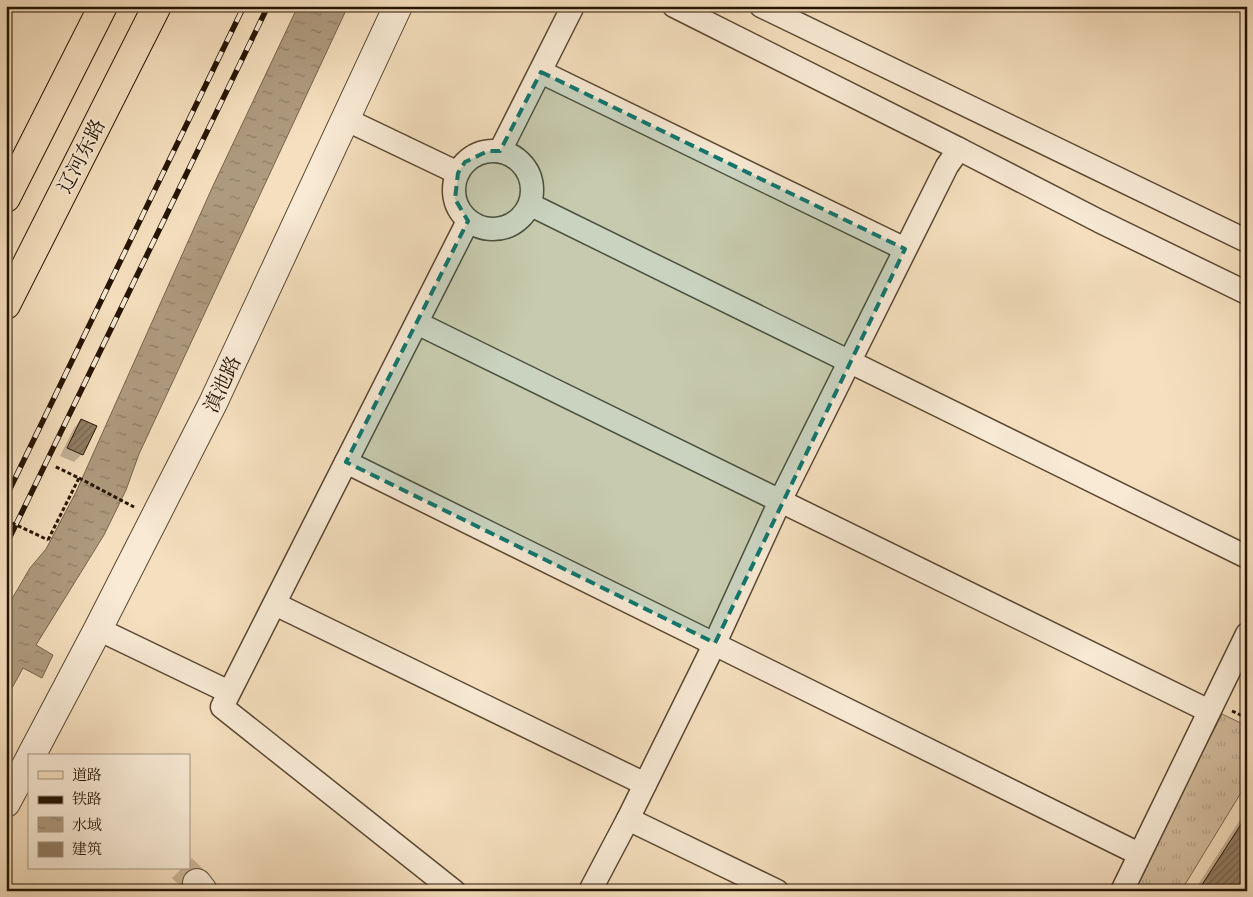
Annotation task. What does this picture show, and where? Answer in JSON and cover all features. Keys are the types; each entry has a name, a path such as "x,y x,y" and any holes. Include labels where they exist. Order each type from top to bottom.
{"main road":[{"path":"6,198 103,6"},
{"name":"辽河东路","path":"6,305 156,6"}],"street":[{"name":"滇池路","path":"32,754 213,403 398,6"},
{"path":"500,152 574,6"},
{"path":"674,6 1099,221 1247,293"},
{"path":"761,6 1247,241"},
{"path":"541,72 905,249"},
{"path":"345,119 458,173"},
{"path":"590,891 628,819 715,643 780,501 905,249 947,166 959,149"},
{"path":"488,151 500,152 512,156 522,163 529,174 532,186 530,205 519,220 508,227 494,230 481,228 468,221 460,212 455,199 454,186 458,173 466,162 476,155 488,151"},
{"path":"530,205 1247,557"},
{"path":"454,891 222,707 468,221"},
{"path":"417,323 1209,711"},
{"path":"346,462 1139,854"},
{"path":"275,604 645,784"},
{"path":"98,629 230,692"},
{"path":"1122,891 1247,634"},
{"path":"6,803 28,762"},
{"path":"628,819 777,891"}],"path":[{"path":"54,466 136,508"},
{"path":"6,520 48,540 79,478"}],"highlighted area":[{"path":"541,72 905,249 715,643 346,462 468,221 455,199 458,173 465,162 488,151 500,151"}],"green space":[{"path":"1222,714 1247,726 1247,783 1181,891 1132,891"}],"water":[{"path":"298,6 348,6 139,454 126,490 104,535 36,645 53,655 42,678 23,668 6,699 6,609 30,568 46,549 76,492 212,188"}],"building":[{"path":"81,419 97,426 83,455 67,448"},
{"path":"1247,815 1247,891 1198,891"}],"tunnel":[{"path":"184,870 197,883"}],"railway":[{"path":"6,497 244,6"},
{"path":"6,545 268,6"}]}
